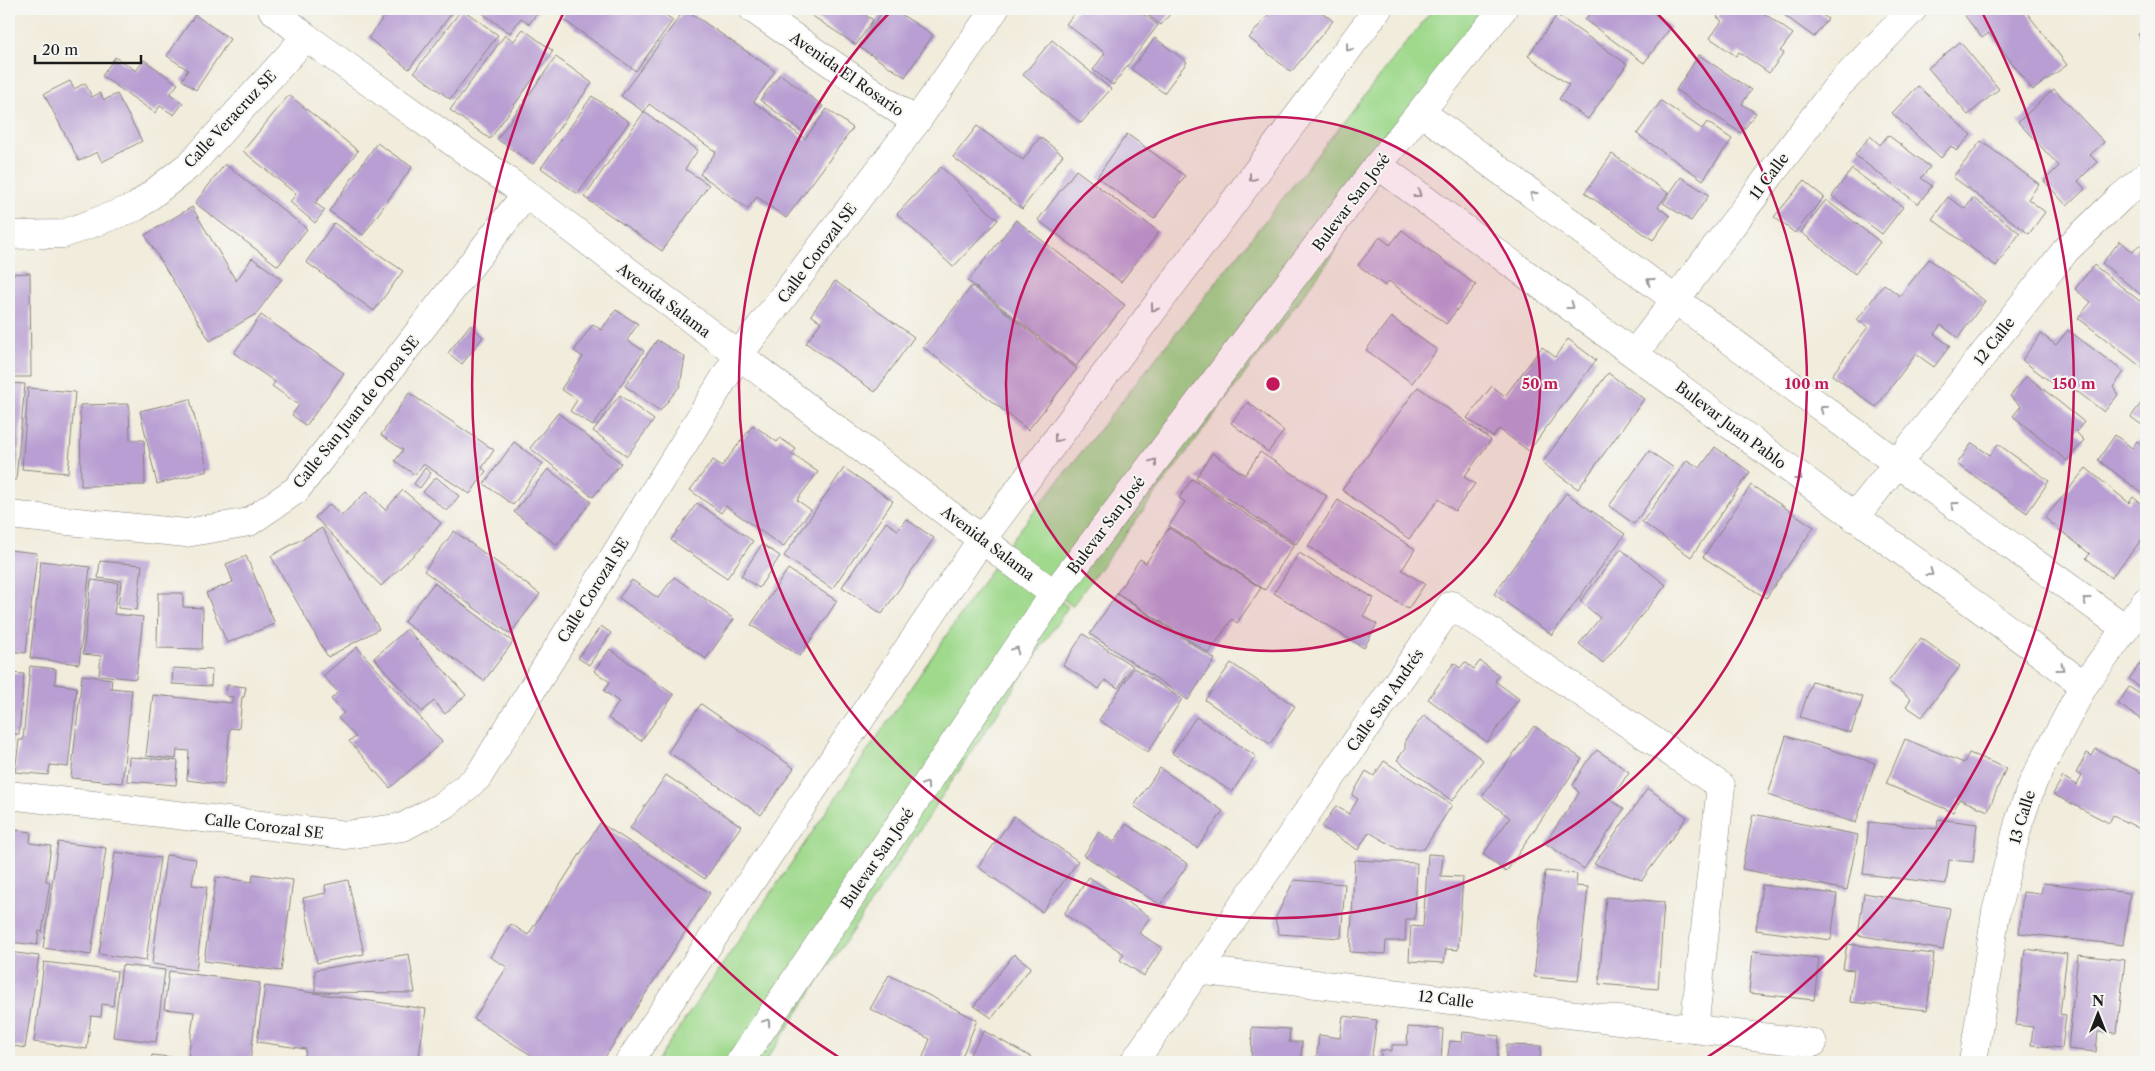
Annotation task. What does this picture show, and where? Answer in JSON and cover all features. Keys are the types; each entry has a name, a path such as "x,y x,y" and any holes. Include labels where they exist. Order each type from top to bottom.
{"street":[{"name":"Avenida Salama","path":"272,9 306,37 526,194 1054,594"},
{"name":"Avenida El Rosario","path":"753,9 916,122"},
{"name":"Calle Corozal SE","path":"9,795 346,836 403,827 446,804 478,777 738,356 916,122 995,9"},
{"path":"629,1062 982,539 1378,9"},
{"name":"Bulevar San José","path":"740,1062 1054,594 1378,165 1503,9"},
{"name":"11 Calle","path":"1635,353 1837,87 1913,9"},
{"name":"Calle Veracruz SE","path":"9,235 63,234 136,207 193,162 306,37"},
{"path":"1421,112 1898,464 2125,628"},
{"name":"Bulevar Juan Pablo","path":"1378,165 1635,353 1854,518 2084,685"},
{"name":"12 Calle","path":"1854,518 2066,250 2120,197 2146,176"},
{"name":"Calle San Juan de Opoa SE","path":"9,515 186,533 249,522 296,490 526,194"},
{"name":"13 Calle","path":"1973,1062 1996,912 2019,822 2033,782 2084,685 2146,602"},
{"name":"Calle San Andrés","path":"1134,1062 1451,605 1721,786 1694,1029"},
{"name":"12 Calle","path":"1197,970 1813,1044"}],"green space":[{"path":"1433,9 1516,9 1378,165 1331,258 1072,606 1003,551"},
{"path":"1003,552 1068,607 765,1062 656,1062"}],"building":[{"path":"390,9 455,9 409,69 368,38"},
{"path":"462,9 498,35 450,99 414,72"},
{"path":"485,9 540,9 529,24 521,18 510,33 482,13"},
{"path":"567,9 657,9 673,20 636,71 561,18"},
{"path":"685,9 775,71 754,102 805,139 827,109 853,128 786,218 757,197 748,209 700,174 716,152 649,104 644,112 621,96"},
{"path":"802,9 856,9 873,20 856,45"},
{"path":"884,9 893,9 933,35 905,77 859,47"},
{"path":"1078,9 1136,9 1158,25 1113,85 1093,70 1105,53 1066,24"},
{"path":"1140,9 1174,9 1161,25"},
{"path":"1207,9 1219,9 1214,15"},
{"path":"1273,9 1318,9 1333,21 1291,72 1249,38"},
{"path":"1593,9 1647,9 1671,27 1644,63 1585,20"},
{"path":"1673,9 1684,9 1680,14"},
{"path":"1722,9 1758,9 1793,34 1780,51 1784,53 1769,73 1739,52 1736,56 1710,38 1722,21 1717,17"},
{"path":"1776,9 1818,9 1817,11 1828,19 1814,37"},
{"path":"1966,9 2000,9 2002,12 2006,9 2024,9 2067,65 2033,90 1989,33 1982,38 1962,12"},
{"path":"195,15 230,39 196,90 182,80 188,70 167,56"},
{"path":"1557,15 1627,64 1588,119 1559,99 1569,85 1528,56"},
{"path":"523,29 553,51 490,139 450,110 505,35 514,41"},
{"path":"2146,29 2146,50 2138,34"},
{"path":"1155,38 1187,62 1164,93 1131,69"},
{"path":"1052,40 1111,89 1081,123 1023,75"},
{"path":"1960,42 1999,89 1968,115 1928,68"},
{"path":"1699,55 1751,90 1742,104 1756,113 1741,133 1676,90"},
{"path":"115,57 136,71 144,60 178,84 170,94 183,103 174,115 160,106 155,113 102,76"},
{"path":"556,57 592,83 533,164 497,139"},
{"path":"780,74 823,106 803,132 760,100"},
{"path":"70,81 74,89 85,83 92,97 100,93 104,100 117,94 142,141 102,162 97,152 79,161 44,94"},
{"path":"1918,86 1971,135 1956,151 1951,146 1941,158 1892,113"},
{"path":"2054,89 2104,142 2090,155 2097,162 2078,181 2085,189 2067,206 2044,181 2059,166 2018,122"},
{"path":"289,95 358,151 315,203 325,210 315,223 290,202 296,194 243,151"},
{"path":"592,96 629,122 578,194 541,168"},
{"path":"1661,101 1702,129 1707,122 1732,139 1703,180 1637,134"},
{"path":"644,112 698,150 685,169 709,185 662,251 584,197"},
{"path":"977,126 1023,160 1040,137 1063,155 1022,209 953,157"},
{"path":"1127,134 1185,176 1154,219 1097,177"},
{"path":"1888,135 1930,167 1921,178 1932,186 1918,204 1855,155 1870,136 1880,145"},
{"path":"1981,141 2039,184 2028,199 2045,212 2029,234 1953,177"},
{"path":"377,143 412,167 363,235 329,211"},
{"path":"1612,154 1668,193 1658,207 1670,216 1653,240 1585,193"},
{"path":"225,164 307,229 278,266 195,203"},
{"path":"941,167 998,220 953,267 897,214"},
{"path":"1852,169 1903,207 1882,234 1832,196"},
{"path":"1076,170 1159,232 1121,282 1038,220"},
{"path":"1681,177 1709,195 1691,221 1663,203"},
{"path":"1804,181 1824,197 1795,233 1774,217"},
{"path":"1948,197 1965,209 1973,198 2020,233 1996,266 1932,219"},
{"path":"1826,200 1880,242 1855,274 1801,232"},
{"path":"192,207 236,281 252,258 282,279 256,314 210,341 145,235"},
{"path":"1016,220 1125,305 1076,366 968,281"},
{"path":"334,223 403,271 374,311 306,262"},
{"path":"2146,227 2146,238 2141,231"},
{"path":"1402,230 1476,285 1446,324 1389,281 1385,286 1358,265 1380,237 1390,245"},
{"path":"2120,241 2133,252 2139,245 2146,250 2146,299 2102,263"},
{"path":"1929,259 1985,301 1958,338 1941,325 1934,334 1950,346 1934,367 1916,354 1876,407 1832,375 1868,327 1857,320 1884,284 1900,296"},
{"path":"2094,265 2146,306 2146,366 2144,369 2078,318 2091,302 2075,289"},
{"path":"30,273 31,377 9,377 9,274"},
{"path":"835,281 914,337 875,392 806,343 821,322 811,315"},
{"path":"972,286 1077,369 1028,430 923,347"},
{"path":"616,310 638,324 627,340 644,351 593,426 570,411 577,400 561,389 583,357 574,351 593,324 601,330"},
{"path":"261,315 344,373 306,426 292,415 299,405 272,386 275,382 234,353"},
{"path":"1391,317 1437,350 1412,383 1366,350"},
{"path":"470,325 483,337 462,364 448,353"},
{"path":"2068,330 2124,372 2113,387 2118,395 2104,412 2061,379 2056,386 2022,360 2041,334 2056,345"},
{"path":"1568,339 1596,360 1529,451 1499,429 1493,437 1467,418 1492,386 1505,396 1542,347 1555,357"},
{"path":"657,340 685,357 680,386 660,411 625,386"},
{"path":"1608,373 1644,399 1578,489 1542,463"},
{"path":"2027,376 2084,422 2076,432 2084,440 2067,461 2013,416 2021,406 2010,396"},
{"path":"9,383 25,384 16,480 9,480"},
{"path":"1418,387 1491,440 1464,477 1475,484 1455,511 1439,499 1409,539 1342,490"},
{"path":"28,388 75,392 68,473 22,469"},
{"path":"409,393 494,450 482,468 486,471 470,494 423,464 415,475 395,461 403,450 381,435"},
{"path":"620,395 654,420 627,456 593,431"},
{"path":"2146,396 2146,428 2131,417"},
{"path":"190,399 208,471 157,484 140,411"},
{"path":"1248,402 1284,431 1268,452 1231,423"},
{"path":"129,404 130,440 144,440 145,485 81,486 80,405"},
{"path":"558,413 621,463 593,497 530,448"},
{"path":"753,425 777,442 780,438 796,449 792,454 818,472 797,500 811,510 783,547 726,506 721,513 690,490 713,460 722,466"},
{"path":"2115,435 2132,448 2137,441 2146,447 2146,496 2098,460"},
{"path":"514,442 543,464 513,505 484,484"},
{"path":"1972,443 1990,455 1998,444 2049,481 2027,513 1957,464"},
{"path":"1715,447 1750,472 1691,557 1642,522 1687,460 1700,468"},
{"path":"1649,451 1674,468 1634,524 1609,506"},
{"path":"1260,452 1327,496 1296,544 1196,478 1212,453 1245,475"},
{"path":"425,468 431,473 420,488 414,484"},
{"path":"844,468 893,501 832,589 784,556"},
{"path":"2086,468 2129,503 2133,497 2146,508 2146,534 2111,578 2086,558 2090,554 2045,518"},
{"path":"548,469 591,502 557,545 514,512"},
{"path":"436,477 459,496 447,511 423,492"},
{"path":"1192,479 1294,545 1265,590 1169,526 1185,502 1179,498"},
{"path":"1751,485 1814,527 1766,598 1703,557"},
{"path":"403,490 441,523 421,548 381,586 315,517 330,504 341,516 367,491 385,510"},
{"path":"1566,493 1625,534 1552,635 1494,594"},
{"path":"1338,500 1415,549 1402,570 1425,584 1408,609 1308,546"},
{"path":"697,503 753,541 727,578 671,540"},
{"path":"906,519 934,538 882,614 842,587 886,522 898,530"},
{"path":"322,528 379,629 328,657 271,556"},
{"path":"1169,528 1261,588 1237,623 1232,619 1209,653 1117,593 1140,559 1146,563"},
{"path":"454,531 540,594 510,634 424,571"},
{"path":"762,544 780,556 759,588 741,576"},
{"path":"1621,549 1666,585 1603,663 1579,644 1600,618 1580,601"},
{"path":"9,550 37,553 26,653 9,651"},
{"path":"1299,553 1374,598 1363,616 1377,624 1364,648 1274,593"},
{"path":"246,556 275,624 227,643 206,593 233,582 226,564"},
{"path":"41,561 90,567 79,664 30,658"},
{"path":"100,561 142,565 137,610 118,608 121,581 98,578"},
{"path":"788,569 837,601 800,656 751,625"},
{"path":"674,577 734,619 706,659 619,598 632,580 658,598"},
{"path":"91,580 118,583 114,614 143,617 136,679 99,675 101,656 83,654"},
{"path":"434,583 513,642 484,681 404,622"},
{"path":"158,593 183,593 183,607 203,608 202,649 157,648"},
{"path":"1117,594 1215,659 1188,700 1090,634"},
{"path":"601,626 611,633 589,665 578,658"},
{"path":"407,629 466,695 445,714 434,701 422,712 374,658"},
{"path":"1083,634 1133,666 1118,688 1105,680 1099,689 1063,665"},
{"path":"1921,638 1960,666 1922,717 1906,706 1911,699 1888,682"},
{"path":"357,647 442,742 390,788 349,741 356,737 338,718 344,713 331,699 338,692 323,676"},
{"path":"610,649 674,695 641,741 608,718 619,702 604,691 610,682 594,671"},
{"path":"2146,655 2146,692 2129,679"},
{"path":"1480,661 1499,675 1495,681 1519,699 1487,742 1428,699 1454,663 1460,668 1465,662 1474,669"},
{"path":"1231,663 1295,706 1270,744 1205,700"},
{"path":"30,666 56,669 55,684 77,687 68,767 50,765 48,775 15,772 19,740 23,740"},
{"path":"173,668 212,670 211,686 172,684"},
{"path":"1134,668 1182,699 1148,752 1099,720"},
{"path":"9,673 24,674 19,734 13,734 11,758 9,758"},
{"path":"82,675 112,679 111,688 132,690 122,783 71,778"},
{"path":"1812,681 1863,697 1851,733 1800,717"},
{"path":"227,685 246,687 244,697 242,697 239,729 230,728 224,785 187,780 189,751 177,750 176,759 146,756 153,695 232,703 233,697 226,696"},
{"path":"2129,687 2146,698 2146,722 2118,704"},
{"path":"701,704 794,768 761,815 668,752"},
{"path":"1424,715 1483,760 1452,801 1397,760 1405,749 1405,740"},
{"path":"1196,717 1256,756 1232,792 1172,753"},
{"path":"1534,726 1582,759 1506,872 1483,854 1510,818 1482,796"},
{"path":"1786,736 1875,763 1856,823 1768,795"},
{"path":"1905,739 1964,763 1969,753 2006,768 1988,811 1959,799 1953,812 1886,784"},
{"path":"2096,749 2146,775 2146,832 2113,815 2109,823 2053,794 2063,777 2077,785 2082,776 2076,773 2087,753 2092,756"},
{"path":"1597,750 1629,772 1611,800 1624,809 1584,869 1545,843 1579,793 1573,785 1585,764"},
{"path":"129,757 178,761 176,785 127,781"},
{"path":"1384,761 1452,805 1424,849 1398,849 1369,832 1358,850 1322,827 1336,806 1349,814 1358,799 1352,795 1366,771 1374,776"},
{"path":"1160,768 1223,811 1197,848 1134,806"},
{"path":"666,775 741,826 705,879 630,828"},
{"path":"1648,788 1687,817 1642,880 1594,864"},
{"path":"1753,814 1858,835 1847,890 1742,869"},
{"path":"1014,816 1078,861 1042,912 978,867"},
{"path":"1938,819 1977,824 1973,862 1949,860 1946,884 1863,874 1869,822 1937,829"},
{"path":"600,823 710,893 602,1062 542,1062 474,1019 507,967 490,957 511,924 528,935"},
{"path":"1126,824 1188,864 1160,905 1084,855 1099,832 1114,842"},
{"path":"9,829 31,832 30,843 51,846 46,881 50,882 42,932 39,931 37,945 9,942"},
{"path":"58,842 106,848 91,955 43,948"},
{"path":"115,852 160,858 146,961 99,954"},
{"path":"1428,854 1443,855 1441,876 1463,877 1458,950 1446,949 1444,963 1409,961 1411,926 1423,927"},
{"path":"166,855 196,859 192,885 207,887 196,970 152,964"},
{"path":"1355,860 1417,863 1415,919 1406,919 1405,941 1386,941 1385,954 1350,952"},
{"path":"1545,871 1577,874 1576,886 1588,887 1578,981 1534,977"},
{"path":"253,874 293,880 281,971 204,961 216,877 252,882"},
{"path":"1089,877 1150,917 1139,933 1162,948 1144,976 1120,960 1124,954 1064,914"},
{"path":"348,880 364,954 317,963 303,898 326,893 325,885"},
{"path":"1294,880 1345,884 1341,938 1279,934 1275,919"},
{"path":"2043,883 2130,893 2123,945 2019,933 2023,892 2041,894"},
{"path":"1762,885 1837,894 1831,940 1756,930"},
{"path":"1864,893 1950,908 1943,950 1858,935"},
{"path":"1606,897 1664,902 1658,989 1599,984"},
{"path":"1847,944 1934,954 1927,1010 1850,1002 1854,970 1843,969"},
{"path":"2025,949 2067,954 2060,1014 2066,1015 2062,1048 2031,1045 2033,1027 2016,1025"},
{"path":"1753,951 1819,958 1814,1000 1749,993"},
{"path":"9,952 39,956 25,1048 9,1045"},
{"path":"409,954 415,993 315,992 315,970"},
{"path":"1014,954 1031,967 992,1018 974,1006"},
{"path":"2078,955 2125,960 2117,1033 2098,1032 2096,1052 2068,1049"},
{"path":"44,962 117,971 113,1006 102,1004 101,1017 91,1016 87,1049 34,1042"},
{"path":"122,965 165,970 156,1042 113,1037"},
{"path":"169,971 260,983 250,1062 151,1062 152,1055 188,1059 194,1012 164,1009"},
{"path":"889,975 977,1020 960,1062 921,1062 930,1039 870,1009"},
{"path":"265,986 426,1009 418,1062 304,1062 306,1049 257,1042"},
{"path":"1343,1016 1377,1020 1371,1062 1316,1062 1319,1035 1340,1038"},
{"path":"1252,1027 1290,1029 1289,1042 1302,1042 1301,1062 1251,1062"},
{"path":"1408,1027 1443,1029 1441,1062 1381,1062 1381,1050 1392,1051 1392,1045 1407,1045"},
{"path":"984,1031 1040,1062 986,1062 970,1054"},
{"path":"1463,1032 1499,1036 1497,1062 1447,1062 1450,1041 1462,1042"},
{"path":"1506,1045 1541,1046 1540,1062 1506,1062"}]}
